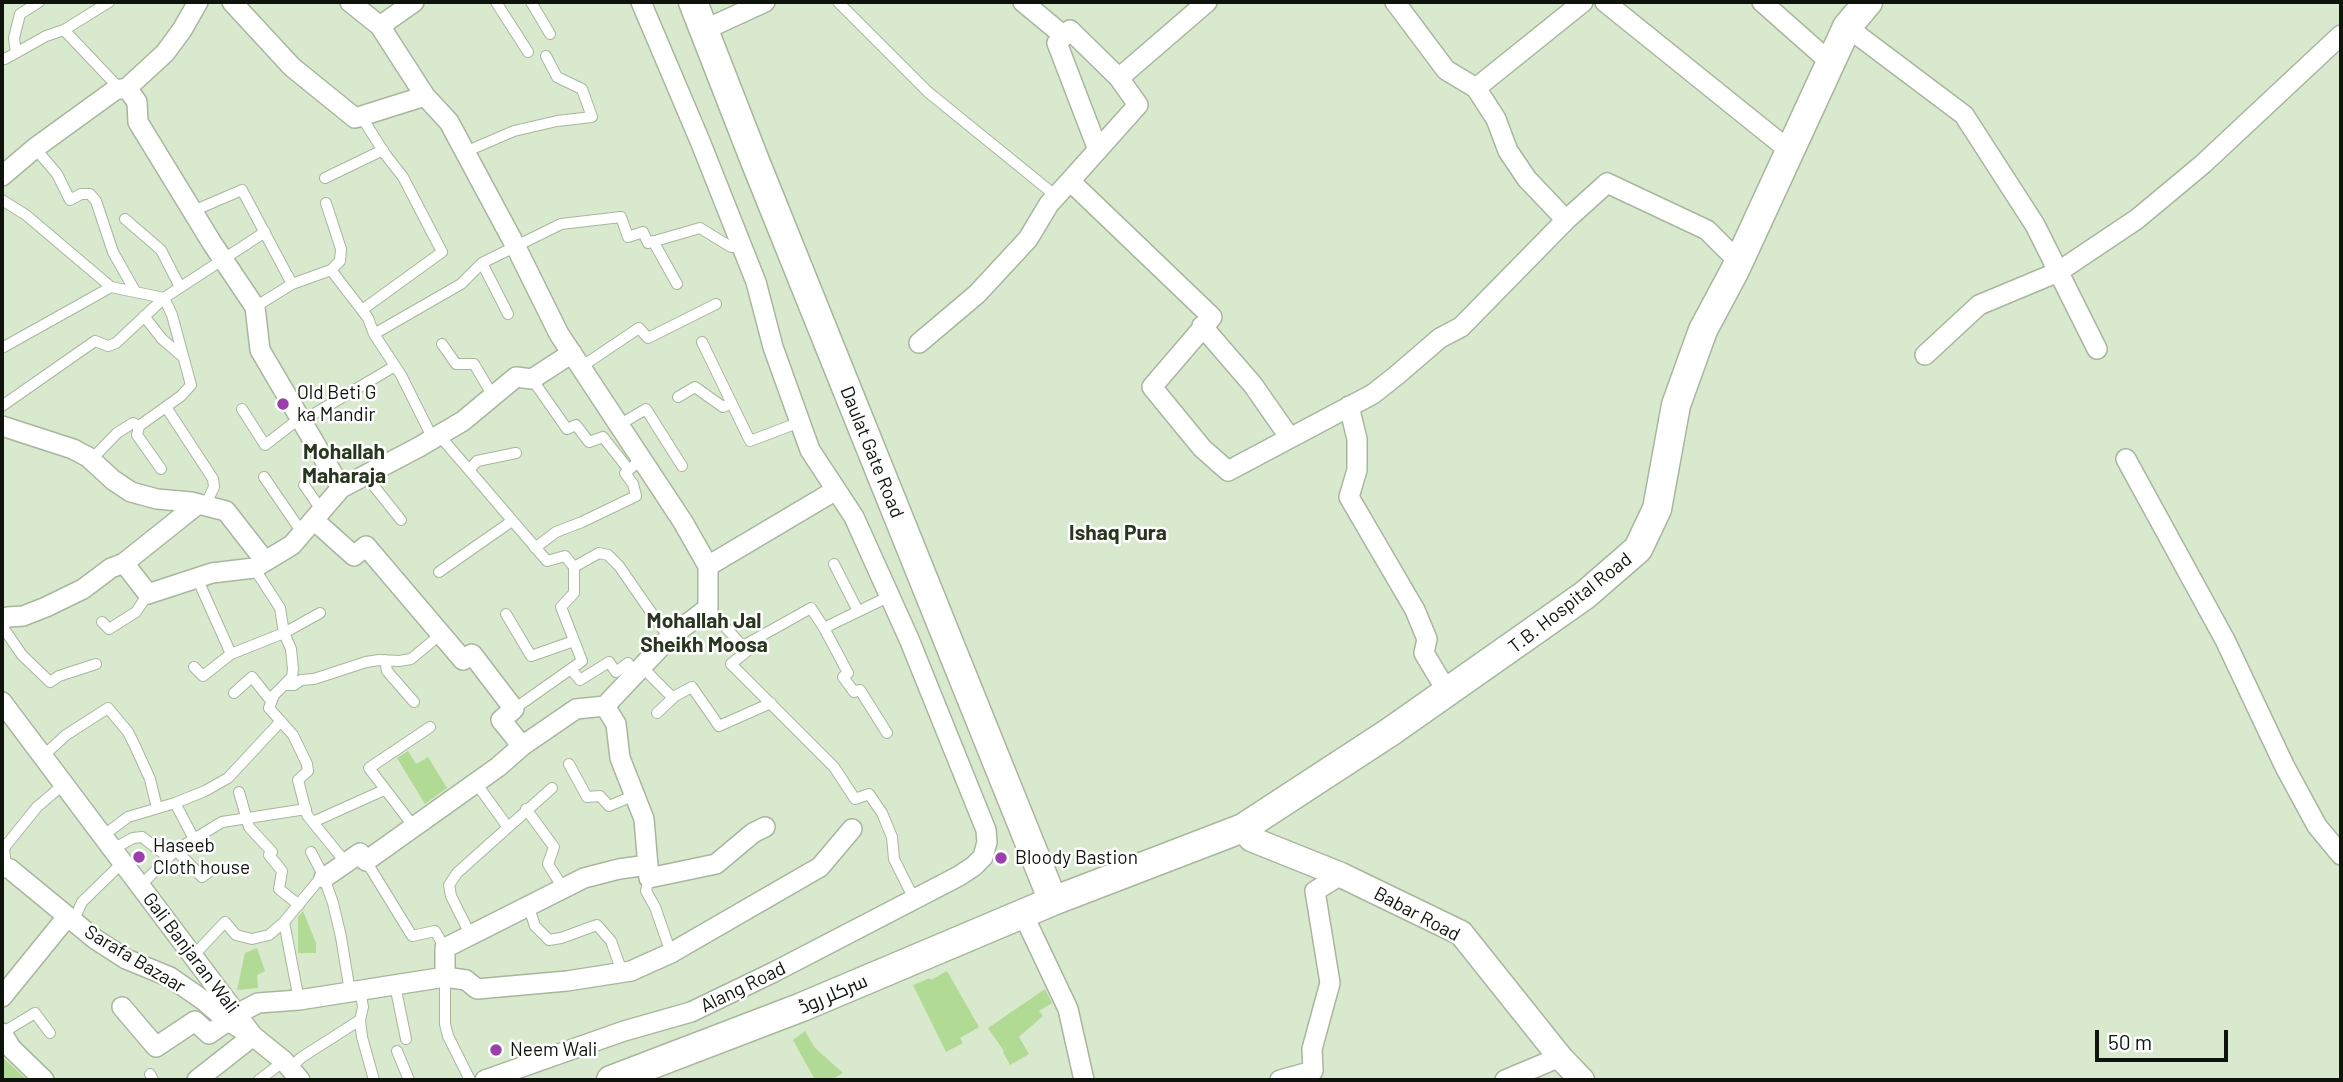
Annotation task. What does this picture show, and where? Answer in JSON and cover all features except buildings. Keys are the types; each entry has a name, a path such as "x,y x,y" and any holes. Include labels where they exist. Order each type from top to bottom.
{"main road":[{"name":"Daulat Gate Road","path":"693,2 1053,901"},
{"name":"T.B. Hospital Road","path":"1053,901 1243,828 1448,693 1586,595 1638,549 1657,509 1676,405 1703,330 1739,262 1847,27 1868,2"},
{"name":"سرکلر روڈ","path":"611,1080 803,1007 1053,901"}],"street":[{"path":"2,176 35,148 115,90 123,88 165,53 198,2"},
{"path":"232,2 292,67 355,118 425,96"},
{"path":"324,877 360,853 366,861 576,709 605,706 669,638 708,608 708,566 683,522 635,465 620,425 559,334 449,122 425,96 380,26 350,2"},
{"path":"380,26 414,2"},
{"path":"641,2 701,141 756,282 773,347 810,450 854,517 890,596"},
{"path":"704,30 765,2"},
{"path":"1023,2 1064,36"},
{"path":"1119,78 1207,2"},
{"path":"1395,2 1446,70 1476,89 1496,118 1508,151 1527,179 1566,220"},
{"path":"1476,89 1583,2"},
{"path":"1605,2 1790,151"},
{"path":"1762,2 1830,63"},
{"path":"1847,27 1964,115 2035,225 2097,349"},
{"path":"919,343 985,285 1028,239 1049,204 1098,150 1138,105 1119,78 1070,30 1057,43 1098,150"},
{"path":"1925,355 1979,306 2058,272 2137,219 2203,164 2341,35"},
{"path":"123,88 137,102 138,122 255,307 260,350 341,488"},
{"path":"1070,181 1212,317 1152,387 1202,448 1228,471 1373,394 1389,382 1440,338 1461,327 1566,220 1608,183 1707,230 1739,262"},
{"path":"1202,326 1253,384 1290,438"},
{"path":"124,563 148,594 212,573 260,564 292,545 341,488 463,421 516,377 532,379 576,360"},
{"path":"1349,406 1357,439 1357,470 1349,497 1415,610 1427,639 1424,653 1448,693"},
{"path":"2,426 73,449 92,460 113,480 131,492 226,511 260,564"},
{"path":"2126,459 2225,640 2285,767 2317,826 2341,855"},
{"path":"708,566 836,490"},
{"path":"2,620 23,616 83,589 111,568 124,563 202,505"},
{"path":"314,522 354,556 366,546 463,660 472,654 513,709 501,720 522,746"},
{"name":"Alang Road","path":"485,1080 624,1031 691,1012 774,972 967,871 983,857 987,842 986,830 890,596"},
{"name":"Gali Banjaran Wali","path":"2,702 194,955 232,1017"},
{"path":"605,706 616,724 620,758 644,819 649,872"},
{"path":"445,977 445,948 562,888 584,878 619,869 649,872 716,864 753,833 765,827"},
{"name":"Babar Road","path":"1243,828 1251,839 1341,875 1461,933 1560,1057 1582,1080"},
{"path":"122,1007 156,1047 195,1021 209,1034 258,1003 299,1000 445,977 466,980 477,989 567,981 631,971 671,953 820,867 852,829"},
{"name":"Sarafa Bazaar","path":"4,867 95,939 126,959 170,977 232,1017 292,1070"},
{"path":"1280,1080 1313,1071 1312,1049 1330,983 1315,891 1341,875"},
{"path":"1023,914 1069,1009 1084,1080"},
{"path":"6,986 71,919"},
{"path":"197,1080 253,1036"},
{"path":"4,1041 44,1080"},
{"path":"1312,1049 1326,1080"},
{"path":"1505,1080 1560,1057"}],"lane":[{"path":"16,53 14,38 20,14 39,2"},
{"path":"2,58 5,59 64,30 108,2"},
{"path":"496,2 528,52"},
{"path":"531,2 550,34"},
{"path":"838,2 928,92 1056,196"},
{"path":"64,30 123,88"},
{"path":"465,152 514,131 557,121 592,117 582,89 557,77 546,57"},
{"path":"361,116 403,177 442,252 362,310"},
{"path":"35,148 57,174 70,200 81,194 90,194 96,201 113,252 135,291"},
{"path":"325,178 383,150"},
{"path":"193,211 242,190 292,284"},
{"path":"2,200 26,215 111,286 164,298"},
{"path":"255,307 292,284 331,270 340,261 341,249 326,203"},
{"path":"374,334 461,284 482,263 561,224 621,217 628,237 643,232 648,243 700,228 731,247 742,247"},
{"path":"125,219 160,250 180,287"},
{"path":"2,406 95,341 108,346 116,344 164,298 265,232"},
{"path":"653,242 677,284"},
{"path":"482,263 508,314"},
{"path":"331,270 368,318 374,334 436,437 469,470 547,561 565,556 574,567 574,593 561,607 582,661 513,709"},
{"path":"2,348 111,286"},
{"path":"161,469 137,435 139,426 191,385 172,315 164,298"},
{"path":"576,360 639,328 648,338 716,304"},
{"path":"144,316 162,339 183,357"},
{"path":"702,342 750,441 800,422"},
{"path":"442,344 456,364 474,365 493,396"},
{"path":"242,409 265,445 301,420 395,366"},
{"path":"532,379 567,429 576,425 589,442 603,437 635,465 625,473 633,484 636,496 556,532 535,548"},
{"path":"678,397 695,387 723,407 731,403"},
{"path":"166,407 213,478 214,487 202,505"},
{"path":"620,425 646,409 682,467"},
{"path":"92,460 117,433 133,423 139,426"},
{"path":"469,470 477,461 516,453"},
{"path":"365,475 401,520"},
{"path":"264,477 314,522"},
{"path":"304,485 314,522"},
{"path":"439,572 512,521"},
{"path":"574,567 599,553 608,555 619,566 669,638"},
{"path":"260,564 280,608 284,632 291,649 293,669 292,677 271,701 269,708 293,734 307,764 308,771 298,780 306,809 313,822 346,863"},
{"path":"834,564 859,611"},
{"path":"197,578 231,654"},
{"path":"102,622 109,629 136,612 148,594"},
{"path":"824,628 890,596"},
{"path":"708,608 747,651 732,664 834,767 855,799 869,794 882,813 892,837 894,859 914,899"},
{"path":"743,646 811,608 848,673 843,677 854,692 860,690 887,733"},
{"path":"194,667 203,676 231,654 284,632 320,613"},
{"path":"506,614 531,656 574,641"},
{"path":"2,626 22,654 50,682 58,676 96,664"},
{"path":"284,685 295,685 301,680 314,680 366,662 399,662 411,659 441,634"},
{"path":"385,660 387,671 414,702"},
{"path":"571,669 580,680 609,662 616,672 628,663 673,698"},
{"path":"234,693 252,677 271,701"},
{"path":"657,713 673,698 692,687 719,726 771,703"},
{"path":"43,756 66,736 108,708 128,732 135,746 150,779 157,808"},
{"path":"71,919 128,817 174,803 228,779 281,720"},
{"path":"414,827 369,768 430,727"},
{"path":"569,764 587,797 600,796 609,806 635,795"},
{"path":"476,783 507,827"},
{"path":"4,867 4,848 37,807 64,784"},
{"path":"470,934 451,896 449,885 457,873 552,788"},
{"path":"313,822 384,790"},
{"path":"239,792 249,827 272,852 268,855 282,871 279,889 299,905"},
{"path":"174,803 194,839"},
{"path":"140,886 172,854 222,822 306,809"},
{"path":"526,809 554,847 548,864 562,888"},
{"path":"113,848 133,838 142,837 172,854 202,877 213,869"},
{"path":"311,852 324,877 355,992 363,1007 360,1020 362,1037 374,1080"},
{"path":"366,861 412,936 435,931 445,948"},
{"path":"649,872 646,891 655,907 671,953"},
{"path":"194,955 225,922 236,935 252,939 269,934 284,922 324,877"},
{"path":"527,905 536,926 549,940 597,926 611,941 622,972"},
{"path":"284,922 299,1000"},
{"path":"445,977 445,1024 470,1080"},
{"path":"395,985 406,1039"},
{"path":"4,1041 35,1013 50,1033"},
{"path":"259,1080 292,1070 302,1057 360,1020"},
{"path":"397,1051 409,1080"}],"place":[{"name":"Old Beti G ka Mandir","path":"283,404"},
{"name":"Haseeb Cloth house","path":"139,857"},
{"name":"Bloody Bastion","path":"1001,858"},
{"name":"Neem Wali","path":"496,1050"}],"district":[{"name":"Mohallah Maharaja","path":"344,464"},
{"name":"Ishaq Pura","path":"1118,533"},
{"name":"Mohallah Jal Sheikh Moosa","path":"704,633"}]}
